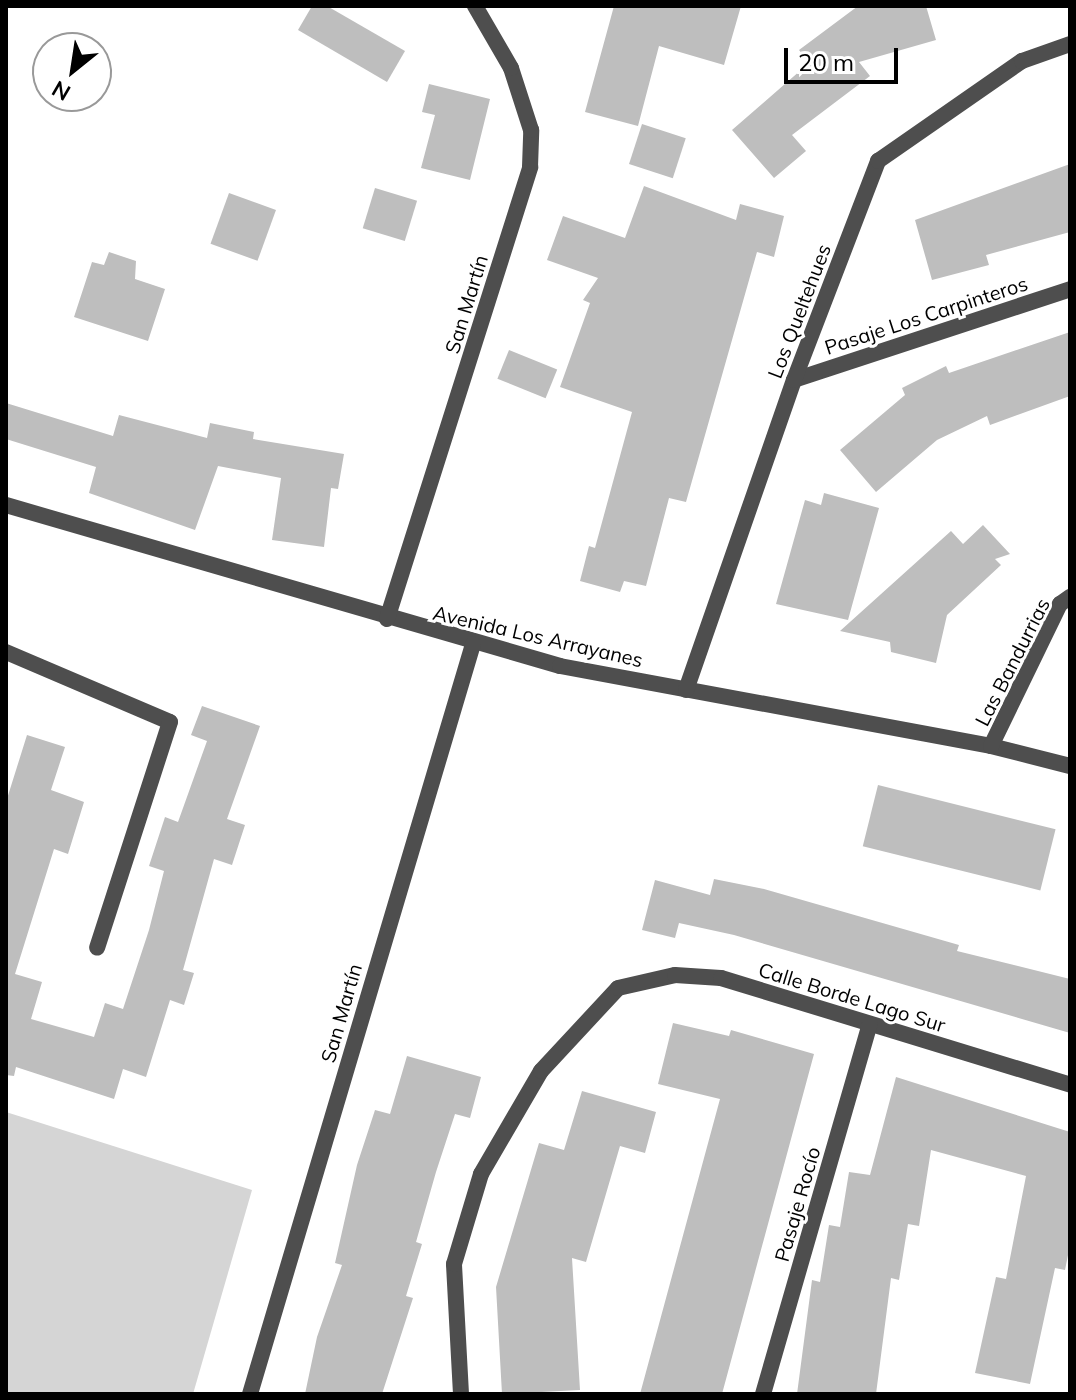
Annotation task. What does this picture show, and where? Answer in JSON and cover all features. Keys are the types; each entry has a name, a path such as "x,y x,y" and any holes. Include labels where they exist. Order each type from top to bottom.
{"street":[{"name":"San Martín","path":"387,619 530,167 531,130 511,68 475,6"},
{"name":"Los Queltehues","path":"686,690 794,380 878,161 1022,61 1070,44"},
{"name":"Pasaje Los Carpinteros","path":"794,380 1070,289"},
{"name":"Avenida Los Arrayanes","path":"6,505 473,644 686,690 991,746 1070,766"},
{"name":"Las Bandurrias","path":"991,746 1060,604 1070,597"},
{"name":"San Martín","path":"250,1394 473,644"},
{"path":"6,652 170,722 97,948"},
{"name":"Calle Borde Lago Sur","path":"461,1394 454,1264 481,1174 541,1071 618,988 675,975 721,978 1070,1085"},
{"name":"Pasaje Rocío","path":"763,1394 870,1024"}],"shaded area":[{"path":"6,1112 252,1190 193,1394 6,1394"}],"building":[{"path":"312,6 327,6 405,51 387,82 298,30"},
{"path":"614,6 741,6 724,65 659,46 638,126 585,112"},
{"path":"858,6 926,6 936,40 859,62 870,76 792,135 806,151 774,178 732,130 809,63 799,50"},
{"path":"429,84 490,99 470,180 421,168 435,115 422,112"},
{"path":"642,124 686,138 673,178 629,164"},
{"path":"1070,164 1070,232 986,255 989,265 932,280 915,220"},
{"path":"644,186 736,220 740,204 784,216 774,257 757,252 686,502 669,498 646,586 624,581 620,592 580,581 589,546 595,548 632,412 560,387 590,303 583,300 598,278 547,260 563,216 625,238"},
{"path":"375,188 417,201 405,241 363,228"},
{"path":"229,193 276,210 258,261 211,244"},
{"path":"109,252 136,261 135,279 165,289 148,341 74,317 92,262 104,265"},
{"path":"1070,332 1070,396 990,425 987,416 937,440 876,492 840,450 905,395 902,388 946,366 949,373"},
{"path":"509,350 557,369 546,398 497,379"},
{"path":"6,403 113,436 119,415 207,438 210,423 254,432 253,439 344,454 338,489 331,488 324,547 272,540 281,478 218,466 195,530 89,493 96,467 6,439"},
{"path":"824,493 879,508 848,620 776,604 805,500 821,505"},
{"path":"983,525 1010,554 995,559 1001,565 947,615 936,663 891,652 890,642 840,631 951,531 963,544"},
{"path":"202,706 260,726 227,819 245,825 232,865 214,859 183,970 194,973 184,1005 170,1000 146,1077 123,1069 114,1099 16,1067 14,1076 6,1075 6,802 27,735 65,747 51,790 84,802 68,854 54,849 15,974 42,982 31,1019 94,1037 105,1003 123,1009 149,930 164,871 149,866 165,817 178,822 207,741 191,735"},
{"path":"878,785 1056,829 1040,890 863,846"},
{"path":"714,879 764,889 959,945 957,951 1070,979 1070,1033 734,935 679,923 675,938 642,930 655,880 710,895"},
{"path":"673,1023 729,1036 731,1030 814,1054 722,1394 640,1394 720,1099 658,1084"},
{"path":"407,1056 481,1077 470,1118 455,1114 436,1172 416,1242 422,1244 406,1296 413,1298 382,1394 305,1394 317,1337 342,1265 335,1263 357,1165 375,1110 390,1114"},
{"path":"896,1077 1070,1132 1070,1245 1065,1270 1055,1268 1030,1384 975,1373 996,1277 1006,1279 1026,1176 931,1150 919,1226 908,1224 899,1280 891,1278 876,1394 797,1394 812,1280 820,1282 829,1225 840,1227 849,1172 870,1175"},
{"path":"582,1091 656,1112 645,1153 620,1146 586,1262 572,1258 580,1390 502,1394 496,1287 539,1143 564,1150"}]}
